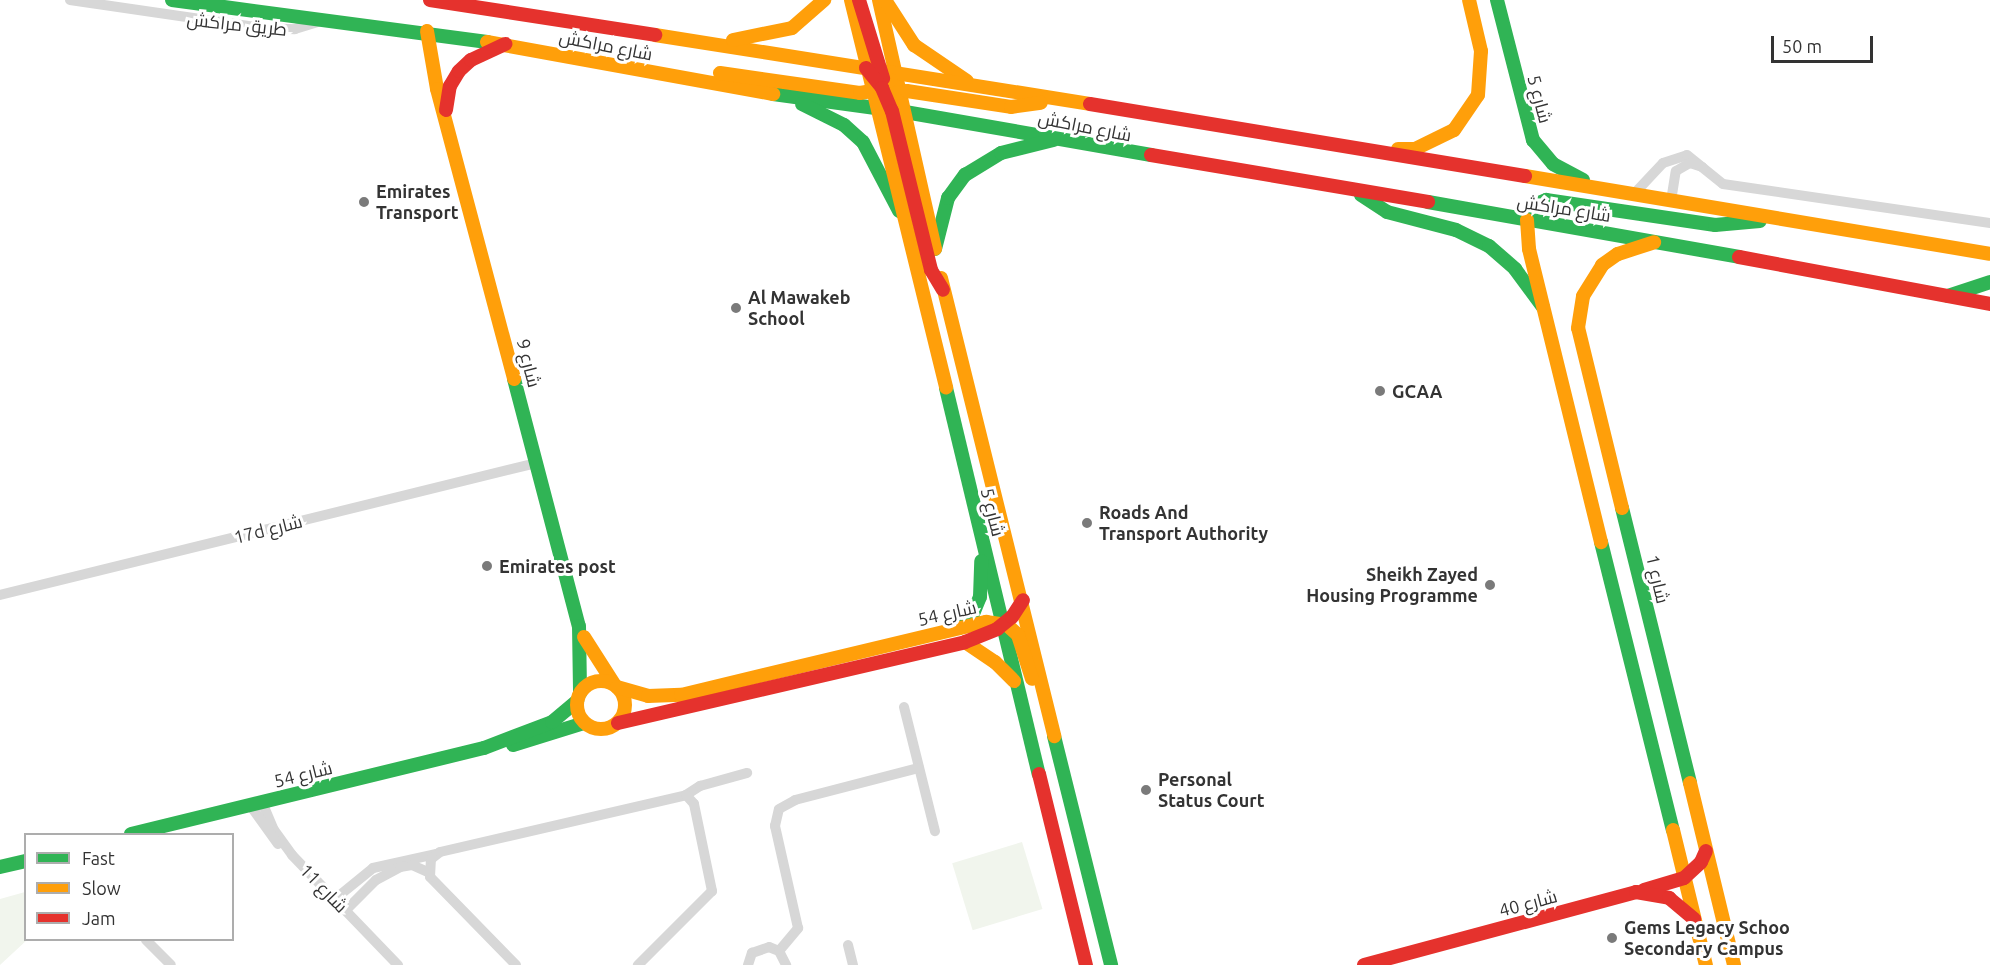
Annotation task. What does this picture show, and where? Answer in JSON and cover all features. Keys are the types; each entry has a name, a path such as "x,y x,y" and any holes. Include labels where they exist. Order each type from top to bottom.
{"street":[{"name":"طريق مراكش","path":"70,0 285,30 304,28 330,17"},
{"name":"شارع مراكش","path":"172,0 330,17 505,44 784,96 898,111 1357,192 1658,242 1990,304"},
{"name":"شارع مراكش","path":"430,0 873,69 1990,254"},
{"path":"711,43 776,34 807,18 824,0"},
{"path":"850,0 873,69"},
{"path":"860,0 873,69"},
{"path":"879,0 896,73"},
{"path":"885,0 914,45 979,88"},
{"path":"1359,150 1415,149 1436,142 1468,114 1478,95 1482,73 1481,51 1469,0"},
{"name":"شارع 5","path":"1497,0 1533,140 1565,173 1627,194"},
{"name":"شارع 9","path":"427,31 435,79 446,110 579,626 582,661 578,697"},
{"name":"شارع 9","path":"446,110 450,86 459,71 471,60 505,44"},
{"name":"شارع 5","path":"873,69 898,111 935,249 943,290 1023,600 1111,965"},
{"name":"شارع 5","path":"886,91 896,73"},
{"path":"688,79 731,74 1011,107 1051,100"},
{"path":"875,109 886,91"},
{"path":"784,96 854,133 870,153 899,211"},
{"name":"شارع 5","path":"875,109 1086,965"},
{"path":"898,111 931,270 943,290"},
{"path":"935,249 945,205 965,175 1001,153 1057,138"},
{"path":"1627,194 1674,157 1693,157 1723,184 1990,223"},
{"path":"1671,201 1676,171 1690,163 1702,167"},
{"path":"1357,192 1387,212 1456,230 1489,246 1515,269 1543,307"},
{"path":"1706,965 1529,249 1527,220 1536,204 1546,200 1715,225 1773,218"},
{"name":"شارع 1","path":"1658,242 1618,254 1602,265 1582,296 1578,328 1734,965"},
{"path":"1948,296 1990,282"},
{"name":"17d شارع","path":"0,596 536,463"},
{"path":"959,628 973,614 980,597 984,550"},
{"path":"1023,600 1003,624 1013,629 1021,640 1061,787 1075,822"},
{"name":"شارع 54","path":"615,685 648,696 681,695 986,622 1003,624"},
{"name":"شارع 54","path":"618,723 665,709 965,642 1003,624"},
{"name":"شارع 9","path":"579,626 594,658 615,685"},
{"path":"965,642 995,662 1016,683"},
{"path":"598,681 615,685 625,708 618,723 598,729 584,723 578,697 598,681"},
{"name":"شارع 54","path":"135,833 484,748 552,722 578,697"},
{"path":"904,707 935,831"},
{"name":"شارع 54","path":"484,748 506,747 584,723"},
{"path":"779,951 798,928 775,826 779,808 795,800 919,768"},
{"path":"335,899 367,871 686,795 700,786 747,773"},
{"path":"638,965 712,891 694,804 686,795"},
{"name":"شارع 11","path":"256,804 272,838 292,855 399,965"},
{"path":"1058,851 1071,874 1094,965"},
{"path":"1636,892 1684,878 1701,862 1706,851"},
{"path":"428,872 436,854"},
{"path":"0,867 24,861"},
{"path":"346,910 376,880 400,867 412,866 428,872 516,965"},
{"name":"شارع 40","path":"1364,965 1636,892 1668,898 1695,920"},
{"path":"148,941 171,965"},
{"path":"848,945 853,965"},
{"path":"747,965 757,949 769,947 779,951 786,965"}],"shaded area":[{"path":"1022,842 1042,909 973,930 952,863"},
{"path":"24,892 24,941 26,941 0,965 0,899"}],"traffic: fast":[{"path":"172,0 487,42"},
{"path":"1497,0 1533,140 1553,164 1583,180"},
{"path":"773,94 905,112 1151,155"},
{"path":"802,104 844,125 863,142 899,211"},
{"path":"935,249 948,198 965,175 1001,153 1053,140"},
{"path":"1361,195 1387,212 1456,230 1489,246 1515,269 1543,307"},
{"path":"1527,220 1536,204 1546,200 1715,225 1760,221"},
{"path":"1428,202 1739,257"},
{"path":"1948,296 1990,282"},
{"path":"514,379 579,626 580,693"},
{"path":"946,388 1039,774"},
{"path":"1622,508 1690,783"},
{"path":"1601,542 1673,830"},
{"path":"959,628 973,614 980,597 981,561"},
{"path":"135,833 484,748 552,722 577,701"},
{"path":"513,745 584,723"},
{"path":"1054,736 1111,965"},
{"path":"0,867 24,861"}],"traffic: slow":[{"path":"733,40 792,28 824,0"},
{"path":"851,0 946,388"},
{"path":"879,0 935,249"},
{"path":"885,0 914,45 967,81"},
{"path":"1398,149 1415,149 1454,130 1478,95 1481,51 1469,0"},
{"path":"427,31 437,89 514,379"},
{"path":"655,35 1090,104"},
{"path":"487,42 773,94"},
{"path":"720,73 860,93 877,90 891,80"},
{"path":"879,104 892,94 907,91 1011,107 1041,103"},
{"path":"1525,176 1990,254"},
{"path":"1527,220 1529,249 1601,542"},
{"path":"1622,508 1578,328 1583,296 1602,265 1618,254 1654,242"},
{"path":"941,278 1054,736"},
{"path":"617,687 648,696 681,695 986,622 1007,625 1018,635 1032,679"},
{"path":"584,637 614,684"},
{"path":"965,642 995,662 1014,681"},
{"path":"596,681 606,681 618,688 625,700 625,705 625,710 618,722 606,729 596,729 581,718 577,710 577,700 588,685 596,681"},
{"path":"1690,783 1734,965"},
{"path":"1673,830 1706,965"}],"traffic: jam":[{"path":"430,0 655,35"},
{"path":"859,0 883,78"},
{"path":"446,110 450,86 459,71 471,60 505,44"},
{"path":"866,68 882,88 892,111 931,270 943,290"},
{"path":"1090,104 1525,176"},
{"path":"1151,155 1428,202"},
{"path":"1739,257 1990,304"},
{"path":"618,723 965,642 997,629 1012,617 1023,600"},
{"path":"1039,774 1086,965"},
{"path":"1644,890 1684,878 1701,862 1706,851"},
{"path":"1364,965 1636,892 1669,898 1694,919"}],"place":[{"name":"Emirates Transport","path":"364,202"},
{"name":"Al Mawakeb School","path":"736,308"},
{"name":"GCAA","path":"1380,391"},
{"name":"Roads And Transport Authority","path":"1087,523"},
{"name":"Emirates post","path":"487,566"},
{"name":"Sheikh Zayed Housing Programme","path":"1490,585"},
{"name":"Personal Status Court","path":"1146,790"},
{"name":"Gems Legacy Schoo Secondary Campus","path":"1612,938"}]}
